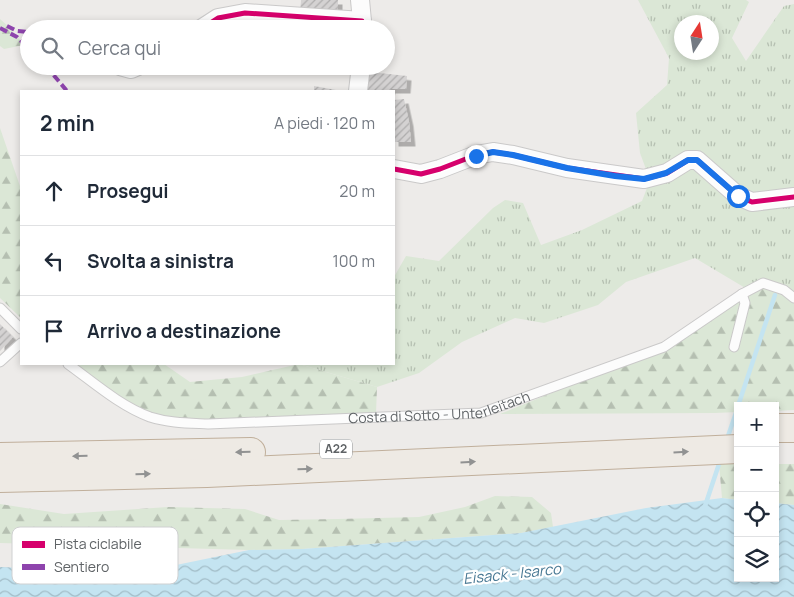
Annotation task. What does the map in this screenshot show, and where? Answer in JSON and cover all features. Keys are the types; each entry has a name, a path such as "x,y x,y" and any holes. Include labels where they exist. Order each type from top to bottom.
{"highway":[{"name":"A22","path":"0,457 19,471 208,473 637,445 734,431"},
{"name":"A22","path":"637,445 734,449"}],"street":[{"path":"360,0 362,20"},
{"path":"215,20 245,13 314,20"},
{"path":"358,90 360,75"},
{"path":"395,168 421,174 493,152 567,168 644,179 666,173 688,160 697,160 738,196 752,202 794,197"}],"lane":[{"name":"Costa di Sotto - Unterleitach","path":"69,365 130,408 150,417 175,423 208,424 481,413 664,347 763,282 784,290 794,298"},
{"path":"734,347 745,303 742,294"},
{"path":"0,308 20,328"},
{"path":"0,362 20,344"}],"green space":[{"path":"638,0 746,0 749,2 732,38 746,61 784,6 794,4 794,299 752,292 695,258 626,282 598,305 544,323 515,318 462,342 419,373 377,387 302,365 395,365 395,275 406,256 439,261 493,208 505,200 523,203 541,245 582,230 642,201 650,180 640,153 636,113 667,85 669,58"},
{"path":"0,19 20,40 20,46 4,49 0,46"},
{"path":"0,128 20,186 20,317 0,298"},
{"path":"763,283 794,298 794,410 779,411 779,402 734,402 734,412 500,414 664,347"},
{"path":"78,365 165,365 190,382 242,377 295,365 302,365 377,387 376,414 194,420 148,412 129,403"},
{"path":"719,464 734,464 734,500 722,498"},
{"path":"779,464 794,464 794,505 779,503"},
{"path":"495,496 532,497 551,513 553,527 521,533 302,549 249,550 178,548 178,527 12,527 12,543 0,543 0,504 64,514 168,507 245,509 279,520 419,517 465,507"}],"water":[{"name":"Eisack - Isarco","path":"722,498 734,500 734,582 779,582 779,503 794,505 794,597 0,597 0,567 12,567 12,584 178,584 178,565 249,550 302,549 521,533 646,508"}],"building":[{"path":"301,0 338,0 338,16 300,14"},
{"path":"369,75 407,76 406,89 365,90"},
{"path":"314,86 336,90 314,90"},
{"path":"404,99 411,142 395,142 395,100"},
{"path":"0,324 13,337 0,351"}],"waterway":[{"path":"739,402 775,295"},
{"path":"727,439 734,419"},
{"path":"705,506 721,458"}],"marked path":[{"path":"7,26 20,31"},
{"path":"0,28 20,40"},
{"path":"54,75 66,90"}],"cycle path":[{"path":"215,20 245,13 347,20"},
{"path":"395,169 421,174 476,155 493,152 567,168 644,179 667,173 688,160 697,160 738,196 752,202 794,197"}],"route":[{"path":"476,156 493,152 567,168 644,179 666,173 688,160 697,160 738,196"}]}
